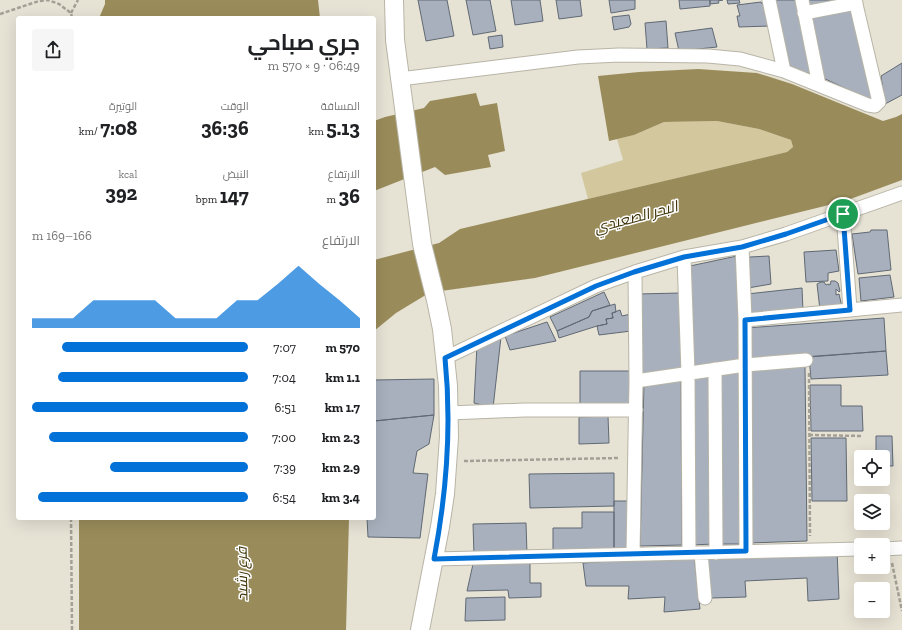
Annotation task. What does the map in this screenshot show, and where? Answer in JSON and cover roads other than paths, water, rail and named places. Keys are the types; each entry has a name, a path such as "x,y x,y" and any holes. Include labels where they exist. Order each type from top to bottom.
{"main road":[{"path":"394,0 395,40 422,244 436,300 445,358 449,413 448,461 441,520 420,630"}],"street":[{"path":"769,0 784,71"},
{"path":"401,86 578,57 619,55 720,56 740,59 784,71 875,106 879,102 855,2 803,6 819,84"},
{"path":"445,358 596,286 634,272 684,257 742,247 786,234 902,193"},
{"path":"843,214 850,310"},
{"path":"742,247 745,320 746,551"},
{"path":"684,257 695,553 705,598"},
{"path":"633,554 636,410 634,272"},
{"path":"745,320 902,305"},
{"path":"636,381 745,365 806,360"},
{"path":"715,369 716,553"},
{"path":"449,413 524,410 636,410"},
{"path":"890,548 902,548"},
{"path":"434,559 854,549"}],"water":[{"path":"105,0 318,0 320,16 100,16 105,4"},
{"name":"البحر الصعيدي","path":"698,69 757,73 792,84 883,121 902,114 902,180 845,201 535,278 441,291 424,296 396,313 376,329 376,259 439,243 460,229 787,152 793,147 791,140 759,129 717,121 664,122 634,135 609,141 598,76"},
{"path":"476,93 480,106 497,103 505,151 488,155 491,167 445,175 435,167 376,190 376,120 424,108 430,101"},
{"name":"فرع رشيد","path":"79,520 349,520 346,630 79,630"}]}
